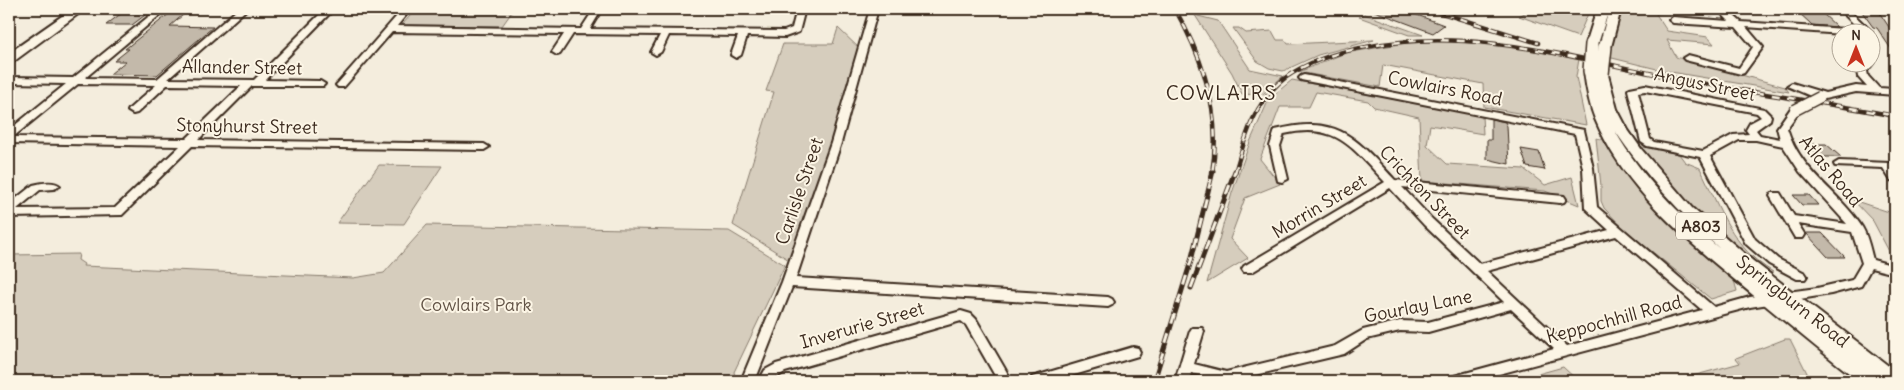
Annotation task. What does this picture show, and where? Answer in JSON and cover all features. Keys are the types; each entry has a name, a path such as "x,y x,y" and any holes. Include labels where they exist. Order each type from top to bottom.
{"main road":[{"path":"9,59 79,9"},
{"name":"Springburn Road","path":"1603,9 1598,46 1595,102 1605,126 1629,144 1670,193 1701,226 1871,381"},
{"name":"Springburn Road","path":"1598,46 1615,9"},
{"name":"Springburn Road","path":"1596,73 1608,101 1617,135 1632,168 1670,211 1709,248 1895,381"}],"street":[{"path":"9,135 163,9"},
{"path":"162,82 243,9"},
{"path":"9,211 118,212 330,9"},
{"path":"341,85 407,9"},
{"path":"584,32 598,9"},
{"path":"390,29 785,34 796,30 802,9"},
{"name":"Carlisle Street","path":"748,381 788,282 836,143 874,9"},
{"path":"1688,58 1741,72 1758,47 1738,24 1721,9"},
{"path":"1843,9 1857,22"},
{"path":"1673,20 1832,30"},
{"path":"557,52 570,31"},
{"path":"656,52 666,33"},
{"path":"736,55 744,34"},
{"path":"1862,72 1863,77 1875,89"},
{"name":"Cowlairs Road","path":"1304,78 1580,132"},
{"name":"Allander Street","path":"9,80 320,84"},
{"name":"Allander Street","path":"133,111 162,82"},
{"path":"1792,86 1822,96"},
{"name":"Angus Street","path":"1704,155 1651,144 1645,140 1633,90 1645,88 1760,111 1766,116 1765,120 1754,125 1751,130 1756,137"},
{"name":"Atlas Road","path":"1868,263 1857,229 1793,156 1784,143 1782,128 1796,110 1822,96 1856,89 1895,92"},
{"name":"Crichton Street","path":"1282,179 1275,146 1279,132 1301,127 1328,129 1345,137 1565,352"},
{"path":"1580,132 1588,168 1591,208 1712,312"},
{"path":"1784,143 1756,137 1737,138 1704,155 1750,241 1760,252 1779,266 1801,276"},
{"name":"Stonyhurst Street","path":"9,140 484,148"},
{"path":"1839,164 1886,165 1895,178"},
{"name":"Morrin Street","path":"1248,269 1391,184 1560,199"},
{"path":"9,211 37,187 54,186"},
{"path":"1776,196 1799,235"},
{"path":"1789,218 1857,229"},
{"path":"1478,268 1617,232"},
{"path":"1777,297 1834,291 1857,283 1868,263 1895,270"},
{"path":"788,282 1044,296 1108,302"},
{"name":"Keppochhill Road","path":"1454,381 1712,312 1777,297"},
{"name":"Gourlay Lane","path":"1186,367 1226,377 1339,350 1362,335 1400,326 1428,327 1515,303"},
{"name":"Inverurie Street","path":"768,378 781,368 946,320 966,317 971,322 1005,381"},
{"path":"1182,381 1196,333"},
{"path":"1037,381 1133,352"}],"green space":[{"path":"416,9 514,9 502,26 402,25"},
{"path":"1191,9 1194,9 1198,16 1218,21 1250,69 1283,76 1262,95 1242,94 1232,73"},
{"path":"1532,9 1590,9 1578,37 1519,16"},
{"path":"1622,9 1673,9 1675,11 1656,14 1667,31 1708,37 1714,44 1667,40 1676,57 1785,87 1789,92 1665,71 1608,57 1608,47"},
{"path":"1364,14 1423,35 1409,35 1359,17"},
{"path":"838,28 862,51 794,263 733,225 774,92 766,91 783,44 833,44"},
{"path":"1233,28 1239,28 1246,33 1272,31 1277,40 1285,40 1288,44 1374,40 1318,55 1283,71 1269,68 1257,61"},
{"path":"1448,41 1508,46 1579,59 1576,77 1586,125 1484,107 1483,84 1383,65 1380,87 1299,72 1345,53 1412,42"},
{"path":"1292,80 1482,116 1483,134 1430,125 1427,145 1447,164 1524,169 1545,185 1572,177 1579,205 1545,191 1422,181 1419,117 1374,107 1368,101 1316,92 1309,107 1280,107 1260,159 1280,184 1245,198 1230,239 1248,258 1207,283 1232,193 1250,142 1269,99"},
{"path":"1596,138 1679,154 1685,162 1700,168 1721,212 1737,239 1759,262 1773,272 1733,277 1737,291 1711,299 1624,229 1604,208 1601,201"},
{"path":"379,165 442,166 404,224 337,223"},
{"path":"1853,200 1895,214 1895,259 1892,257 1873,221"},
{"name":"Cowlairs Park","path":"427,225 729,231 785,265 734,372 736,381 9,381 9,255 79,254 78,260 84,264 83,266 353,278 384,273"},
{"path":"1785,339 1790,339 1811,381 1674,381 1740,363 1736,358"},
{"path":"1563,367 1578,381 1513,381"}],"building":[{"path":"127,9 153,9 132,25 106,25"},
{"path":"175,9 190,9 170,26 213,27 157,75 110,74 126,61 114,61 129,49 125,49"},
{"path":"1369,9 1401,9 1444,25 1433,33"},
{"path":"1805,9 1821,12 1832,22 1832,27 1812,25 1797,11 1805,11"},
{"path":"1860,9 1877,9 1895,36 1895,55 1882,36 1882,22 1869,22"},
{"path":"1491,119 1505,122 1507,126 1509,164 1487,159 1487,140 1491,140"},
{"path":"1806,144 1826,144 1841,157 1820,157"},
{"path":"1521,149 1539,152 1545,170 1527,167"},
{"path":"1793,195 1809,195 1818,205 1802,205"},
{"path":"1806,233 1822,233 1845,257 1828,257"}],"railway":[{"path":"1175,9 1194,47 1208,88 1214,130 1212,173"},
{"path":"1429,9 1538,43"},
{"path":"1235,173 1247,133 1258,109 1274,87 1285,78 1314,62 1344,52 1406,42 1445,40 1523,48 1706,84 1895,116"},
{"path":"1154,381 1191,261 1213,171"},
{"path":"1191,288 1235,171"}],"district":[{"name":"COWLAIRS","path":"1221,92"}]}
